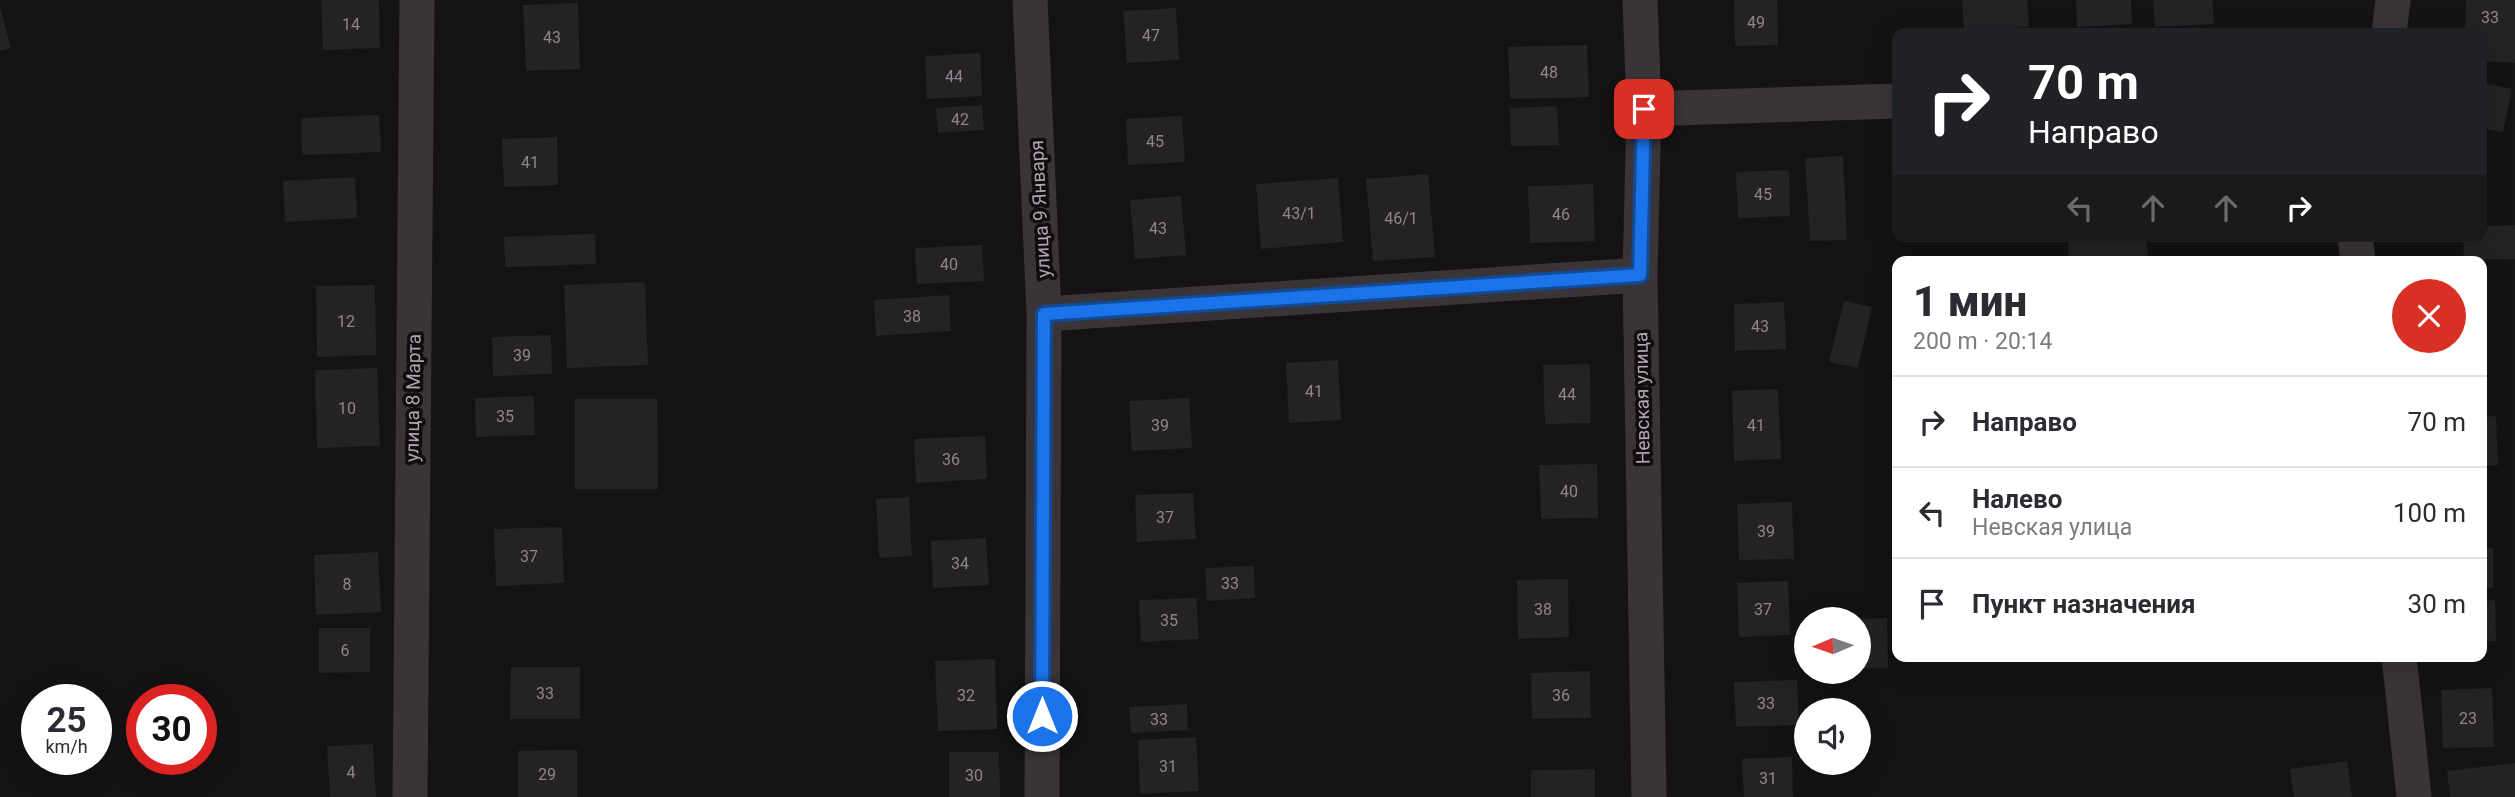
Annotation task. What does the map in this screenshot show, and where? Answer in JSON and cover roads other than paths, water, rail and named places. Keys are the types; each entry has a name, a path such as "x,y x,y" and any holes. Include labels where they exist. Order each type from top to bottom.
{"street":[{"name":"улица 8 Марта","path":"410,797 417,0"},
{"name":"улица 9 Января","path":"1030,0 1044,314 1042,797"},
{"name":"Невская улица","path":"1640,0 1644,109 1640,275 1649,797"},
{"path":"2390,28 2393,0"},
{"path":"1644,109 1892,101"},
{"path":"1044,314 1640,275"},
{"path":"2400,662 2414,797"}]}
